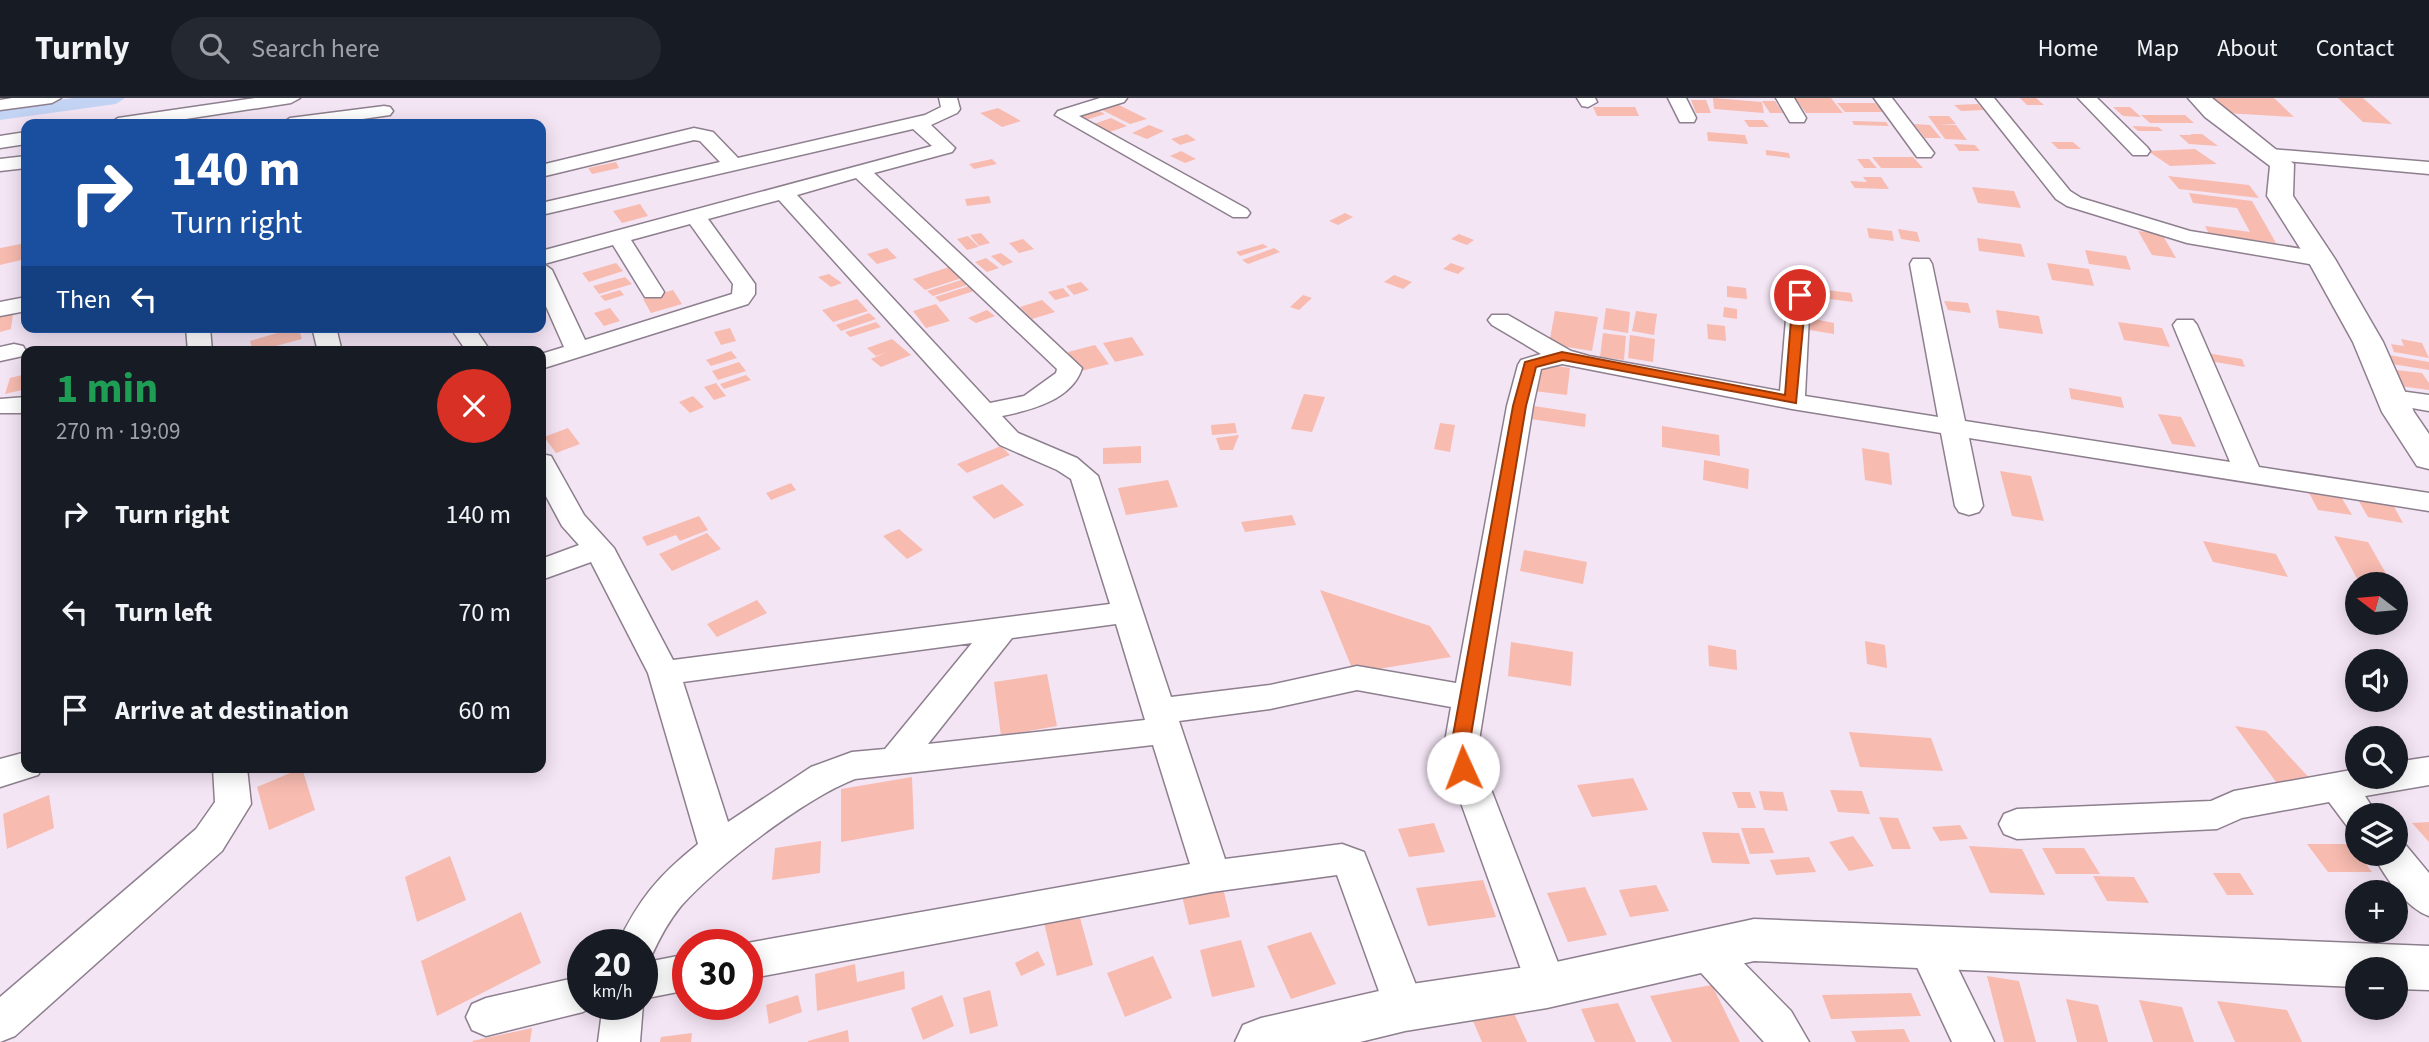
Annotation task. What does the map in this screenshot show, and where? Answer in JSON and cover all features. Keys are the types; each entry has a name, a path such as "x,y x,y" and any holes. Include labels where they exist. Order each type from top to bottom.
{"street":[{"path":"0,105 52,98"},
{"path":"151,119 291,98"},
{"path":"546,208 938,116 951,109 948,98"},
{"path":"1118,98 1064,115 1240,213"},
{"path":"1677,98 1687,118"},
{"path":"1785,98 1797,118"},
{"path":"1883,98 1924,153"},
{"path":"1985,98 2063,195 2074,202 2187,237 2321,259"},
{"path":"2087,98 2140,151"},
{"path":"2199,98 2213,112 2282,164 2280,196 2321,259 2368,342 2392,398 2429,459"},
{"path":"326,119 384,111"},
{"path":"546,257 945,148 916,122"},
{"path":"546,170 694,134 706,136 732,163"},
{"path":"0,142 21,139"},
{"path":"2270,155 2429,168"},
{"path":"0,165 21,163"},
{"path":"861,172 1070,368 1068,377 1032,402 985,412"},
{"path":"783,192 1009,439 1021,447 1066,464 1084,476 1212,876"},
{"path":"546,360 733,303 744,294 744,284 694,215"},
{"path":"618,236 653,292"},
{"path":"1921,264 1969,506"},
{"path":"546,281 578,350"},
{"path":"1792,401 1800,295"},
{"path":"0,309 21,305"},
{"path":"1500,320 1562,356 1792,401 2429,502"},
{"path":"2185,326 2248,473"},
{"path":"1547,986 1463,768 1460,753 1520,406 1530,365 1562,356"},
{"path":"2392,398 2429,403"},
{"path":"546,471 572,520 599,548 664,673 718,850"},
{"path":"546,568 599,548"},
{"path":"664,673 1128,612"},
{"path":"894,762 1002,629"},
{"path":"644,929 651,914 668,892 718,850 823,777 852,766 1162,721 1357,678 1469,698"},
{"path":"0,773 21,767"},
{"path":"2408,775 2429,771"},
{"path":"0,1023 209,841 233,804 230,773"},
{"path":"2017,824 2217,815 2234,805 2345,787"},
{"path":"2338,788 2350,803"},
{"path":"763,958 1212,876 1342,859 1349,860 1405,1008"},
{"path":"2401,866 2429,900"},
{"path":"1261,1042 1405,1008 1547,986 1755,940 2429,968"},
{"path":"1927,946 1973,1042"},
{"path":"1706,951 1776,1024 1788,1042"},
{"path":"486,1017 567,998"},
{"path":"619,1042 621,1020"}],"building":[{"path":"1713,98 1762,102 1764,113 1714,109"},
{"path":"1795,98 1831,98 1843,113 1806,113"},
{"path":"2020,98 2036,98 2044,105 2027,105"},
{"path":"2211,98 2274,98 2294,117 2226,113"},
{"path":"2338,98 2363,98 2392,124 2363,122"},
{"path":"1691,100 1706,100 1711,113 1696,113"},
{"path":"1762,101 1775,101 1783,113 1770,113"},
{"path":"1115,103 1147,119 1130,124 1098,108"},
{"path":"1837,103 1875,103 1884,112 1845,112"},
{"path":"1978,104 1984,110 1961,111 1954,105"},
{"path":"1593,107 1635,107 1639,116 1597,116"},
{"path":"2113,107 2130,107 2141,117 2123,116"},
{"path":"998,108 1021,121 1002,127 980,113"},
{"path":"1094,108 1105,114 1086,120 1075,113"},
{"path":"2141,115 2185,115 2194,123 2150,123"},
{"path":"1928,116 1949,116 1956,124 1939,125 1956,125 1967,140 1945,139"},
{"path":"1111,118 1127,126 1107,133 1091,125"},
{"path":"1744,120 1763,120 1769,127 1749,127"},
{"path":"1852,121 1886,122 1889,126 1854,125"},
{"path":"1914,124 1930,125 1941,138 1925,138"},
{"path":"1149,125 1164,131 1147,139 1132,133"},
{"path":"2132,126 2158,127 2163,131 2138,131"},
{"path":"1707,132 1745,135 1748,144 1708,141"},
{"path":"1187,134 1196,140 1180,145 1171,139"},
{"path":"2190,134 2202,134 2218,146 2189,144 2179,135 2192,135"},
{"path":"2051,142 2073,142 2081,149 2058,149"},
{"path":"1954,144 1975,145 1980,151 1959,151"},
{"path":"2195,149 2217,164 2170,166 2148,151"},
{"path":"1766,150 1789,153 1790,158 1766,155"},
{"path":"1181,151 1196,159 1185,163 1170,156"},
{"path":"1872,157 1913,157 1923,168 1881,168"},
{"path":"992,159 997,164 974,169 969,164"},
{"path":"1857,159 1869,159 1877,168 1864,168"},
{"path":"616,162 619,168 592,174 588,168"},
{"path":"2168,176 2249,185 2259,198 2179,189"},
{"path":"1863,177 1881,177 1889,189 1855,188 1850,181 1867,182"},
{"path":"1972,187 2014,191 2021,208 1978,203"},
{"path":"2189,193 2252,201 2276,243 2209,234 2205,226 2250,232 2237,208 2193,203"},
{"path":"989,196 991,203 967,206 965,199"},
{"path":"640,204 648,216 622,223 613,211"},
{"path":"1345,213 1353,217 1338,225 1329,221"},
{"path":"1867,228 1892,231 1894,241 1869,238"},
{"path":"1898,229 1917,232 1920,242 1901,239"},
{"path":"2138,231 2162,234 2176,258 2152,255"},
{"path":"981,233 990,243 979,246 970,235"},
{"path":"1459,234 1474,240 1467,245 1451,239"},
{"path":"968,236 978,247 967,250 957,239"},
{"path":"1977,238 2021,244 2025,257 1979,251"},
{"path":"1023,239 1034,249 1019,253 1009,243"},
{"path":"21,244 21,260 0,265 0,248"},
{"path":"1263,244 1268,247 1240,256 1236,252"},
{"path":"887,248 897,258 877,264 867,254"},
{"path":"1274,248 1280,252 1248,264 1242,260"},
{"path":"2085,250 2126,256 2131,270 2089,264"},
{"path":"1001,253 1013,262 1003,266 991,256"},
{"path":"986,258 999,268 987,272 975,262"},
{"path":"616,263 623,271 589,282 582,273"},
{"path":"1451,263 1465,268 1458,274 1443,269"},
{"path":"2047,263 2089,269 2094,286 2052,280"},
{"path":"949,267 962,278 925,290 913,279"},
{"path":"829,274 842,283 831,287 818,277"},
{"path":"1394,275 1412,282 1403,289 1384,282"},
{"path":"625,277 632,284 599,294 593,286"},
{"path":"964,279 970,284 933,296 927,291"},
{"path":"1081,282 1089,290 1074,295 1066,286"},
{"path":"969,286 974,291 940,302 935,297"},
{"path":"1727,286 1746,288 1747,299 1727,297"},
{"path":"1063,288 1070,296 1055,300 1048,292"},
{"path":"620,290 624,295 605,301 600,296"},
{"path":"673,290 682,304 651,313 643,299"},
{"path":"1827,290 1851,293 1853,302 1829,299"},
{"path":"1303,295 1312,298 1299,310 1290,307"},
{"path":"857,299 868,311 833,322 822,310"},
{"path":"1042,300 1055,312 1032,319 1020,307"},
{"path":"1944,301 1968,303 1971,313 1948,310"},
{"path":"936,304 950,321 926,328 913,311"},
{"path":"1724,307 1737,309 1737,319 1723,317"},
{"path":"610,308 620,321 604,326 594,313"},
{"path":"1606,308 1630,312 1628,333 1603,329"},
{"path":"987,310 995,316 976,323 968,318"},
{"path":"1996,310 2039,316 2043,334 1999,328"},
{"path":"1555,311 1598,317 1592,351 1549,344"},
{"path":"1636,311 1657,314 1654,335 1632,331"},
{"path":"869,313 876,319 841,331 836,325"},
{"path":"13,314 11,329 0,332 0,317"},
{"path":"1799,316 1834,323 1834,334 1798,328"},
{"path":"876,322 881,327 850,337 845,332"},
{"path":"2118,322 2162,328 2170,347 2124,340"},
{"path":"1707,324 1725,326 1726,341 1708,339"},
{"path":"730,328 736,341 721,345 714,332"},
{"path":"277,333 300,333 302,339 276,346 251,346 250,341"},
{"path":"1603,333 1626,336 1624,360 1600,357"},
{"path":"1630,335 1655,339 1653,362 1628,358"},
{"path":"1132,337 1144,355 1115,362 1103,343"},
{"path":"892,339 911,355 881,367 871,359 887,352 876,356 867,348"},
{"path":"2401,339 2422,343 2429,358 2394,352 2391,344 2404,346"},
{"path":"1095,345 1109,364 1081,371 1068,352"},
{"path":"731,351 737,358 711,366 706,360"},
{"path":"2207,353 2242,359 2245,367 2209,361"},
{"path":"2389,355 2429,362 2429,370 2392,364"},
{"path":"739,362 746,371 718,380 712,371"},
{"path":"1539,363 1570,368 1567,395 1534,391"},
{"path":"2388,369 2422,373 2429,383 2429,390 2400,386"},
{"path":"21,375 21,390 5,394 10,378"},
{"path":"746,375 751,380 724,389 720,384"},
{"path":"716,383 726,396 714,400 704,387"},
{"path":"2069,388 2121,397 2124,408 2071,399"},
{"path":"1304,394 1325,397 1312,432 1291,429"},
{"path":"693,396 704,407 690,413 679,402"},
{"path":"1534,406 1586,414 1585,427 1531,419"},
{"path":"2158,414 2181,417 2196,447 2172,444"},
{"path":"1235,423 1237,433 1212,435 1211,425"},
{"path":"1440,423 1455,425 1450,452 1434,449"},
{"path":"1662,426 1719,435 1720,456 1662,447"},
{"path":"568,428 580,444 556,453 546,436"},
{"path":"1239,435 1233,450 1220,450 1216,438"},
{"path":"1001,446 1010,455 967,473 957,464"},
{"path":"1141,446 1141,463 1103,464 1103,448"},
{"path":"1862,448 1889,453 1892,485 1865,480"},
{"path":"1704,460 1749,469 1748,489 1703,480"},
{"path":"2000,471 2031,476 2044,521 2012,516"},
{"path":"1168,480 1178,507 1126,515 1118,488"},
{"path":"791,483 796,490 771,500 766,493"},
{"path":"1002,484 1024,505 994,519 972,497"},
{"path":"2308,491 2340,495 2352,515 2318,510"},
{"path":"2357,498 2392,503 2403,523 2368,517"},
{"path":"1292,515 1296,525 1245,532 1241,522"},
{"path":"699,516 708,530 680,541 676,535 647,546 642,537"},
{"path":"899,529 923,550 907,559 883,536"},
{"path":"707,533 721,549 672,571 659,554"},
{"path":"2334,536 2368,542 2385,572 2354,572"},
{"path":"2203,541 2276,554 2288,577 2213,562"},
{"path":"1524,550 1587,562 1583,584 1520,571"},
{"path":"1320,590 1430,626 1451,657 1354,673"},
{"path":"757,600 767,613 717,637 707,624"},
{"path":"1865,641 1885,645 1887,668 1867,664"},
{"path":"1511,642 1573,652 1571,686 1508,676"},
{"path":"1708,645 1736,650 1737,670 1709,666"},
{"path":"1047,674 1057,726 1001,736 994,682"},
{"path":"2235,726 2266,731 2313,782 2279,786"},
{"path":"1849,732 1931,738 1943,771 1860,767"},
{"path":"290,773 304,773 315,810 269,830 257,787"},
{"path":"912,777 914,829 841,842 841,789"},
{"path":"1633,778 1648,810 1592,817 1577,785"},
{"path":"1830,790 1862,791 1870,814 1838,812"},
{"path":"1759,791 1783,792 1788,811 1764,810"},
{"path":"1732,792 1750,792 1756,808 1738,808"},
{"path":"49,795 54,828 7,849 3,814"},
{"path":"1879,817 1898,818 1911,849 1892,849"},
{"path":"2429,822 2429,842 2412,823"},
{"path":"1434,823 1445,852 1409,857 1398,829"},
{"path":"1960,825 1968,839 1940,841 1932,827"},
{"path":"1741,828 1764,828 1774,853 1750,854"},
{"path":"1702,832 1739,833 1750,864 1712,863"},
{"path":"1853,836 1874,866 1849,871 1829,842"},
{"path":"821,841 820,873 772,880 775,848"},
{"path":"2307,844 2345,844 2345,866 2368,866 2372,872 2328,872"},
{"path":"1969,846 2022,849 2045,895 1990,893"},
{"path":"2042,848 2084,848 2100,874 2056,874"},
{"path":"450,856 466,900 417,922 405,877"},
{"path":"1809,857 1816,872 1776,875 1770,860"},
{"path":"2213,873 2240,873 2254,895 2227,895"},
{"path":"2093,876 2134,877 2149,903 2107,901"},
{"path":"1483,880 1496,917 1428,926 1416,888"},
{"path":"1656,885 1669,911 1630,917 1619,890"},
{"path":"1585,887 1607,935 1568,942 1547,893"},
{"path":"1223,888 1230,917 1189,925 1182,896"},
{"path":"521,912 541,963 437,1016 421,961"},
{"path":"1079,914 1093,965 1057,976 1044,923"},
{"path":"1311,932 1336,984 1291,999 1267,946"},
{"path":"1241,940 1255,987 1212,997 1200,950"},
{"path":"1038,951 1045,965 1021,976 1015,963"},
{"path":"1153,956 1172,998 1125,1017 1107,973"},
{"path":"855,964 857,982 904,971 905,989 817,1011 815,974"},
{"path":"1987,976 2019,981 2036,1042 2004,1042"},
{"path":"1712,985 1740,1042 1672,1042 1650,996"},
{"path":"990,990 998,1026 970,1034 963,998"},
{"path":"1911,993 1921,1016 1831,1019 1822,995"},
{"path":"798,995 802,1012 769,1024 766,1005"},
{"path":"942,995 954,1026 923,1040 911,1008"},
{"path":"2066,999 2098,1005 2108,1042 2077,1042"},
{"path":"2139,1000 2182,1007 2194,1042 2153,1042"},
{"path":"2217,1001 2287,1010 2302,1042 2235,1042"},
{"path":"1618,1003 1636,1042 1595,1042 1581,1009"},
{"path":"1513,1011 1527,1042 1482,1042 1473,1021"},
{"path":"532,1028 530,1042 472,1041"},
{"path":"1904,1029 1910,1042 1856,1042 1851,1031"},
{"path":"848,1030 849,1042 808,1042 808,1041"},
{"path":"692,1033 691,1042 660,1042 661,1037"}],"waterway":[{"path":"0,114 116,98"}],"route":[{"path":"1463,768 1461,741 1520,406 1530,365 1562,356 1792,401 1800,295"}]}
